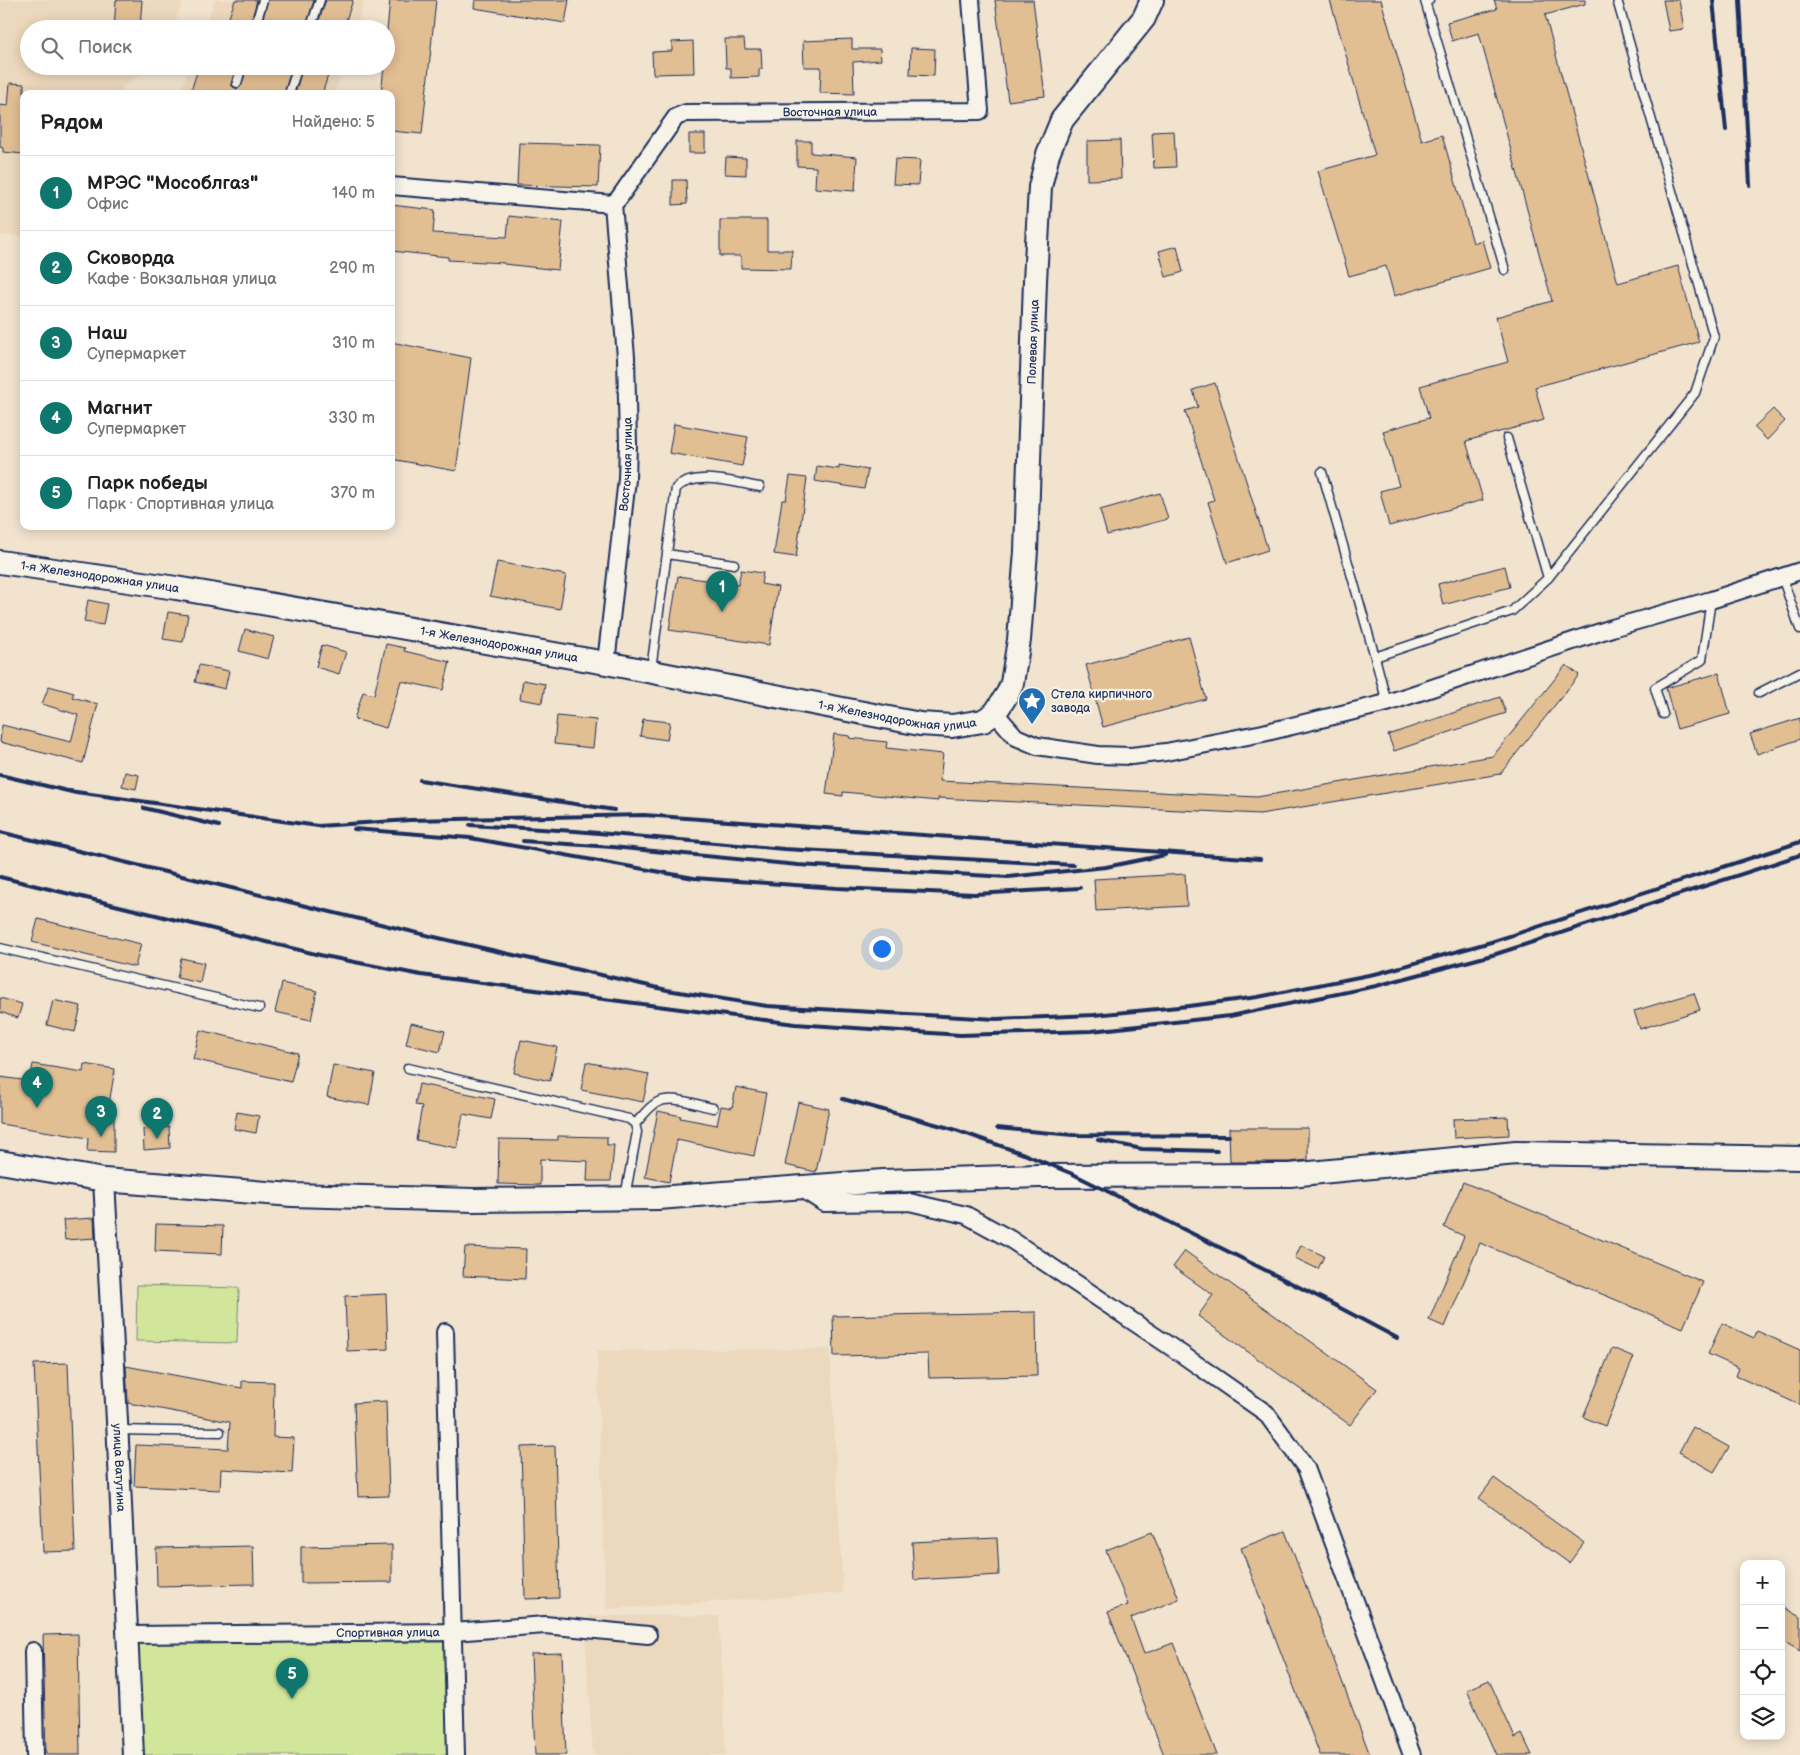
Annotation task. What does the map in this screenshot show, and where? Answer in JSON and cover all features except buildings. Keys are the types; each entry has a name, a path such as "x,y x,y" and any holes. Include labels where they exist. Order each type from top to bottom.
{"main road":[{"name":"Полевая улица","path":"995,713 1012,683 1019,640 1026,552 1040,187 1048,154 1062,120 1144,18 1152,0"},
{"name":"1-я Железнодорожная улица","path":"0,562 176,588 606,663 920,724 941,726 964,725 983,720 995,713"},
{"path":"0,1162 104,1180 302,1196 473,1200 658,1198 883,1181 1075,1175 1251,1177 1290,1175 1516,1153 1800,1158"}],"street":[{"name":"Восточная улица","path":"606,663 627,479 628,444 626,357 613,204 676,117 686,113 980,110 971,0"},
{"path":"395,186 613,204"},
{"path":"995,713 1016,737 1037,746 1098,755 1131,756 1166,752 1263,733 1387,703 1612,628 1711,600 1800,571"},
{"name":"улица Ватутина","path":"104,1180 133,1755"},
{"path":"801,1188 824,1203 909,1202 966,1215 1010,1239 1266,1413 1306,1468 1412,1755"},
{"path":"445,1332 456,1755"},
{"name":"Спортивная улица","path":"128,1635 453,1632 545,1624 648,1635"},
{"path":"33,1651 35,1755"}],"lane":[{"path":"257,20 263,0"},
{"path":"313,20 320,0"},
{"path":"1429,0 1425,1 1505,270"},
{"path":"1375,657 1512,612 1548,578 1695,393 1714,337 1617,0"},
{"path":"237,83 239,75"},
{"path":"290,90 295,75"},
{"path":"1507,438 1548,578"},
{"path":"1322,472 1387,703"},
{"path":"651,671 676,488 682,482 702,478 760,487"},
{"path":"667,554 734,564"},
{"path":"1782,577 1800,629"},
{"path":"1664,714 1655,688 1702,660 1711,600"},
{"path":"1759,693 1800,672"},
{"path":"0,948 259,1008"},
{"path":"408,1068 629,1119 635,1124 637,1132 624,1199"},
{"path":"635,1124 650,1108 659,1102 669,1099 713,1108"},
{"path":"118,1430 220,1432"}],"shaded area":[{"path":"0,0 183,0 176,20 20,20 20,75 139,75 122,87 122,90 20,90 20,236 0,235"},
{"path":"215,0 365,0 358,20 207,20"},
{"path":"187,75 340,75 335,90 181,90"},
{"path":"830,1349 843,1593 606,1609 597,1351"},
{"path":"589,1616 719,1616 726,1755 593,1755 586,1646"}],"green space":[{"path":"137,1285 239,1288 237,1343 136,1341"},
{"path":"444,1642 447,1755 139,1755 136,1643"}],"railway":[{"path":"1713,0 1726,130"},
{"path":"1740,0 1750,185"},
{"path":"0,775 76,793"},
{"path":"420,780 614,810"},
{"path":"69,791 318,826 410,820 644,815 1260,859"},
{"path":"144,808 219,826"},
{"path":"470,825 575,831 784,849 1074,865"},
{"path":"354,829 470,838 694,878 837,888 975,894 1080,888"},
{"path":"0,832 430,936 667,990 767,1006 996,1019 1094,1015 1189,1006 1258,997 1379,973 1491,942 1800,842"},
{"path":"523,841 612,847 798,865 1008,877 1106,867 1165,855"},
{"path":"0,877 324,956 421,975 795,1024 961,1035 1091,1031 1230,1016 1376,986 1496,954 1800,855"},
{"path":"843,1099 953,1129 1024,1154 1075,1175 1397,1338"},
{"path":"997,1128 1073,1135 1229,1136"},
{"path":"1098,1140 1142,1149 1217,1151"}],"place":[{"name":"МРЭС \"Мособлгаз\"","path":"722,612"},
{"name":"Стела кирпичного завода","path":"1032,725"},
{"name":"Магнит","path":"37,1108"},
{"name":"Наш","path":"101,1137"},
{"name":"Сковорда","path":"157,1139"},
{"name":"Парк победы","path":"292,1699"}]}
